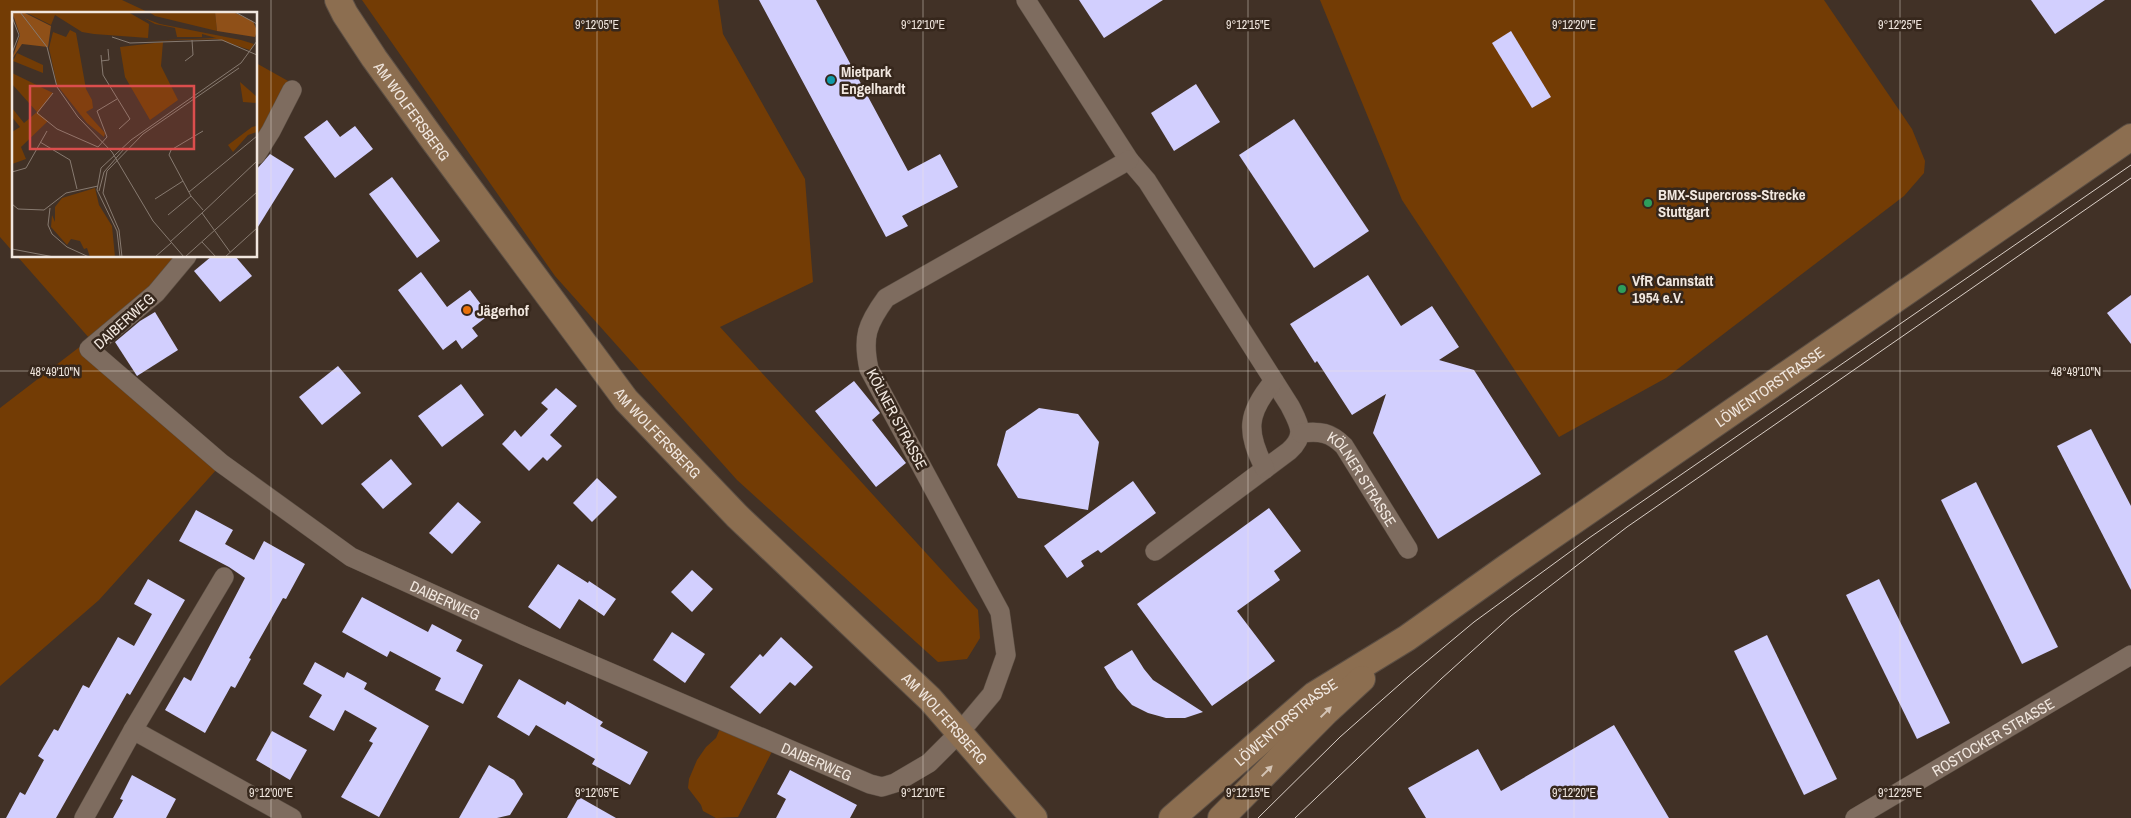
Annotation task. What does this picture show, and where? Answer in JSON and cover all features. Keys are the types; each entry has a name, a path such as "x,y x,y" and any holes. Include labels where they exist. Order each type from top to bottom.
{"main road":[{"name":"AM WOLFERSBERG","path":"338,0 369,50 459,176 626,400 737,516 930,699 1035,818"},
{"name":"LÖWENTORSTRASSE","path":"1172,818 1314,695 1407,638 2131,137"},
{"name":"LÖWENTORSTRASSE","path":"1221,818 1325,713 1407,638"}],"street":[{"name":"KÖLNER STRASSE","path":"1026,0 1129,160 1147,181 1290,406 1301,433 1296,445 1155,551"},
{"path":"258,152 292,90"},
{"name":"KÖLNER STRASSE","path":"960,732 992,694 1006,655 1000,612 869,370 864,348 871,318 886,298 1129,160"},
{"name":"DAIBERWEG","path":"185,258 156,293 90,348 221,463 351,558 525,636 870,784 882,787 913,774 929,763 960,732"},
{"path":"1265,469 1250,434 1254,411 1262,395 1274,381"},
{"name":"KÖLNER STRASSE","path":"1301,433 1323,432 1335,437 1344,446 1408,549"},
{"path":"84,818 133,730 224,577"},
{"name":"ROSTOCKER STRASSE","path":"1855,818 2131,655"},
{"path":"133,730 292,818"}],"shaded area":[{"path":"0,0 122,0 148,12 12,12 12,251 0,237"},
{"path":"362,0 718,0 723,34 805,179 813,282 720,327 978,610 980,638 967,659 938,662 737,480 555,276"},
{"name":"VfR Cannstatt 1954 e.V.","path":"1320,0 1824,0 1912,129 1925,161 1924,173 1904,196 1666,378 1559,437 1402,200"},
{"path":"258,64 297,86 258,154"},
{"path":"19,258 187,258 94,348 226,459 99,600 0,686 0,408 90,339"},
{"path":"723,721 776,744 738,817 716,818 703,811 701,805 688,788 689,779 697,760 706,747 716,738"}],"building":[{"name":"Mietpark Engelhardt","path":"759,0 816,0 908,171 940,154 958,187 902,216 908,226 886,237"},
{"path":"1079,0 1163,0 1104,38"},
{"path":"2031,0 2105,0 2055,34"},
{"path":"1511,31 1551,97 1532,108 1492,43"},
{"path":"1196,84 1220,122 1174,151 1151,113"},
{"path":"1294,119 1369,231 1314,268 1239,155"},
{"path":"327,120 340,137 355,126 373,149 335,178 304,137"},
{"path":"270,154 294,169 258,227 258,168"},
{"path":"392,177 440,241 417,258 369,194"},
{"path":"210,258 237,258 252,276 220,302 194,271"},
{"path":"421,272 447,307 470,290 489,315 472,328 478,336 462,349 456,340 443,350 398,290"},
{"path":"1368,275 1401,326 1432,306 1459,347 1439,360 1474,370 1541,474 1438,539 1373,433 1386,394 1352,415 1290,324"},
{"path":"2131,295 2131,344 2107,313"},
{"path":"155,312 178,350 137,376 115,342 140,321"},
{"path":"338,366 361,393 322,425 299,397"},
{"path":"854,381 880,413 872,420 906,463 876,487 815,411"},
{"path":"461,384 484,415 442,447 418,416"},
{"path":"556,388 577,406 550,435 562,446 547,461 543,457 529,471 502,444 515,430 521,437 548,409 541,403"},
{"path":"1039,408 1078,414 1099,442 1088,510 1018,498 997,465 1006,431"},
{"path":"2091,429 2131,506 2131,590 2057,446"},
{"path":"391,459 412,484 383,509 361,484"},
{"path":"597,478 617,497 592,522 573,503"},
{"path":"1133,481 1156,513 1101,553 1098,550 1081,561 1084,566 1067,578 1044,546"},
{"path":"1976,482 2058,647 2022,664 1941,500"},
{"path":"458,502 481,522 452,554 429,533"},
{"path":"1269,508 1301,551 1274,571 1280,580 1237,611 1275,661 1212,706 1137,604"},
{"path":"196,510 233,530 225,544 254,560 264,541 305,564 286,599 283,598 249,658 251,659 235,688 231,686 205,733 165,710 184,677 191,681 245,578 229,567 179,541"},
{"path":"558,564 616,599 604,616 579,599 560,629 528,607"},
{"path":"692,570 713,589 692,612 671,592"},
{"path":"148,579 185,600 130,695 127,693 56,818 6,818 20,792 25,795 44,760 38,756 54,729 58,731 83,685 89,688 118,637 134,646 152,614 134,604"},
{"path":"1879,579 1950,723 1917,739 1846,595"},
{"path":"362,597 428,632 432,624 462,640 456,651 483,665 463,704 435,690 441,678 390,651 387,657 342,632"},
{"path":"672,632 705,654 685,683 653,660"},
{"path":"1767,635 1837,779 1804,795 1734,651"},
{"path":"781,637 813,667 795,686 790,682 760,714 730,687 760,654 763,657"},
{"path":"1132,650 1153,680 1203,712 1185,718 1166,718 1148,713 1132,705 1117,688 1104,667"},
{"path":"315,662 344,678 347,672 367,683 364,689 429,726 379,817 341,797 373,743 369,741 377,728 345,710 334,731 309,717 322,695 303,684"},
{"path":"519,679 565,705 567,701 603,722 600,726 648,752 630,785 592,764 595,759 536,725 529,736 497,717"},
{"path":"1614,725 1669,818 1426,818 1408,788 1478,749 1501,791"},
{"path":"272,731 307,750 290,780 256,760"},
{"path":"489,765 514,780 523,794 510,815 497,818 459,818"},
{"path":"790,770 857,805 850,818 776,818 786,799 777,794"},
{"path":"132,775 176,799 166,818 113,818 123,800 120,799"},
{"path":"579,797 616,818 567,818"}],"tram line":[{"path":"1258,818 1340,737 1474,622 1589,538 2131,165"},
{"path":"1295,818 1441,679 1511,616 1627,527 2131,178"}],"place":[{"name":"Mietpark Engelhardt","path":"831,80"},
{"name":"BMX-Supercross-Strecke Stuttgart","path":"1648,203"},
{"name":"VfR Cannstatt 1954 e.V.","path":"1622,289"},
{"name":"Jägerhof","path":"467,310"}]}
